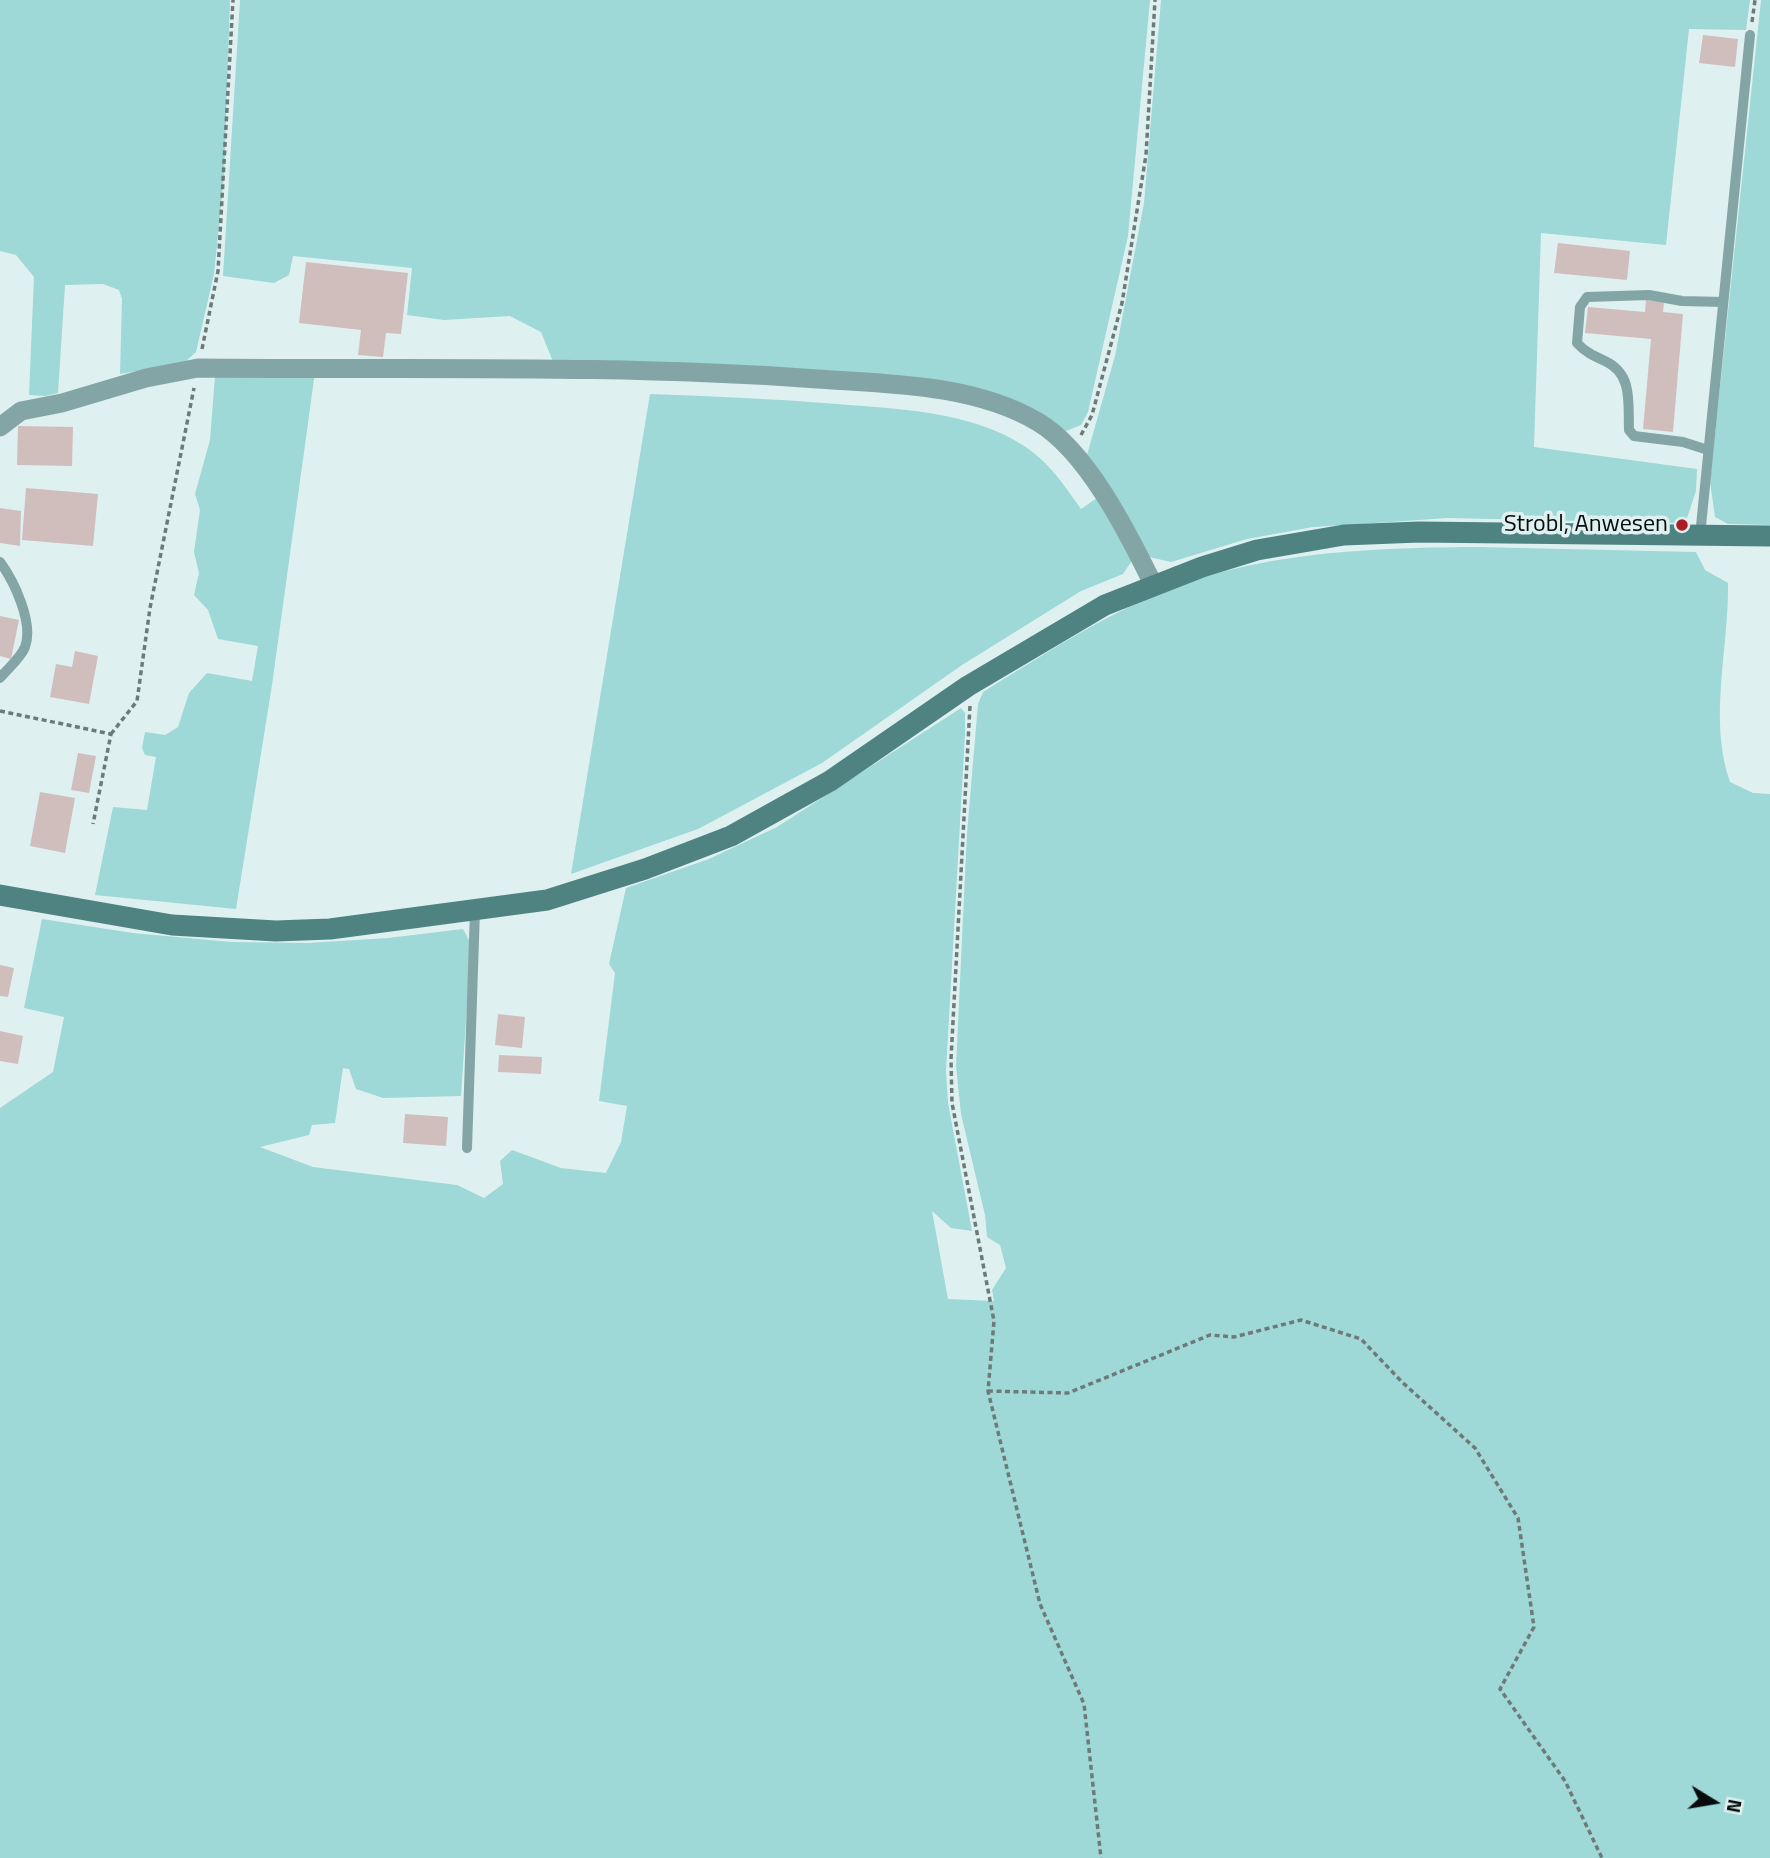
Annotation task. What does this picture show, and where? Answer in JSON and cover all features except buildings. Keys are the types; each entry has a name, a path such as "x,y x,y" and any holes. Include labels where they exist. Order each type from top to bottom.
{"main road":[{"path":"0,895 172,925 276,931 330,929 547,900 645,869 731,836 830,781 968,686 1105,604 1153,584 1257,551 1344,535 1419,532 1770,536"}],"street":[{"path":"0,427 21,411 62,403 146,378 198,368 741,373 921,388 995,402 1040,423 1073,449 1153,584"}],"lane":[{"path":"1700,536 1750,35"},
{"path":"1708,450 1682,442 1634,436 1629,430 1625,376 1617,366 1583,350 1577,342 1580,307 1587,296 1649,295 1682,301 1723,302"},
{"path":"0,562 8,574 22,611 26,640 19,657 0,678"},
{"path":"467,1148 475,910"}],"path":[{"path":"93,824 111,734 136,701 153,595 218,271 233,0"},
{"path":"1073,449 1092,415 1122,303 1146,155 1155,0"},
{"path":"1750,35 1755,0"},
{"path":"968,686 971,712 951,1059 953,1103 994,1321 988,1391 1040,1604 1084,1704 1101,1858"},
{"path":"0,711 111,734"},
{"path":"988,1391 1068,1393 1210,1335 1234,1337 1301,1320 1361,1339 1402,1382 1475,1448 1518,1518 1534,1627 1500,1689 1565,1781 1602,1858"}],"shaded area":[{"path":"0,0 230,0 224,176 214,274 196,352 184,363 120,374 122,299 119,290 103,284 65,285 58,393 29,395 34,277 16,255 0,251"},
{"path":"240,0 1150,0 1128,236 1088,412 1081,425 1066,431 1018,404 554,364 541,332 510,316 444,320 407,315 412,268 293,256 289,275 274,283 223,276"},
{"path":"1161,0 1750,0 1746,30 1689,29 1666,245 1541,233 1534,447 1697,469 1696,491 1687,518 1677,523 1447,518 1313,527 1247,539 1171,562 1149,557 1087,455 1115,356 1144,203"},
{"path":"1761,0 1770,0 1770,525 1728,524 1715,517 1710,482"},
{"path":"315,372 272,685 236,909 95,895 113,807 147,810 156,757 145,755 142,748 145,732 165,735 178,727 189,693 207,673 252,681 258,646 218,639 208,610 194,595 199,573 194,552 200,510 195,494 210,440 215,376"},
{"path":"650,394 884,408 934,414 981,425 1003,434 1033,452 1056,475 1081,509 1097,498 1133,559 1123,574 1081,591 962,665 822,763 698,829 571,874"},
{"path":"1477,547 1696,552 1705,570 1728,583 1720,709 1724,758 1730,782 1753,793 1770,794 1770,1858 0,1858 0,1108 53,1072 64,1017 24,1008 42,919 133,933 231,942 308,943 388,938 463,929 471,944 461,1096 383,1098 356,1089 349,1069 343,1068 335,1123 312,1125 309,1135 260,1147 313,1167 457,1185 484,1198 503,1184 500,1161 512,1150 561,1168 606,1173 621,1142 627,1106 599,1101 615,973 609,964 626,888 709,859 777,827 961,708 965,713 965,734 946,1071 948,1103 972,1231 951,1228 932,1211 948,1299 994,1301 992,1290 1006,1268 1000,1245 987,1237 985,1215 961,1114 956,1066 967,833 978,704 983,692 1115,614 1176,587 1217,573 1303,556 1390,549"}],"place":[{"name":"Strobl, Anwesen","path":"1682,525"}]}
